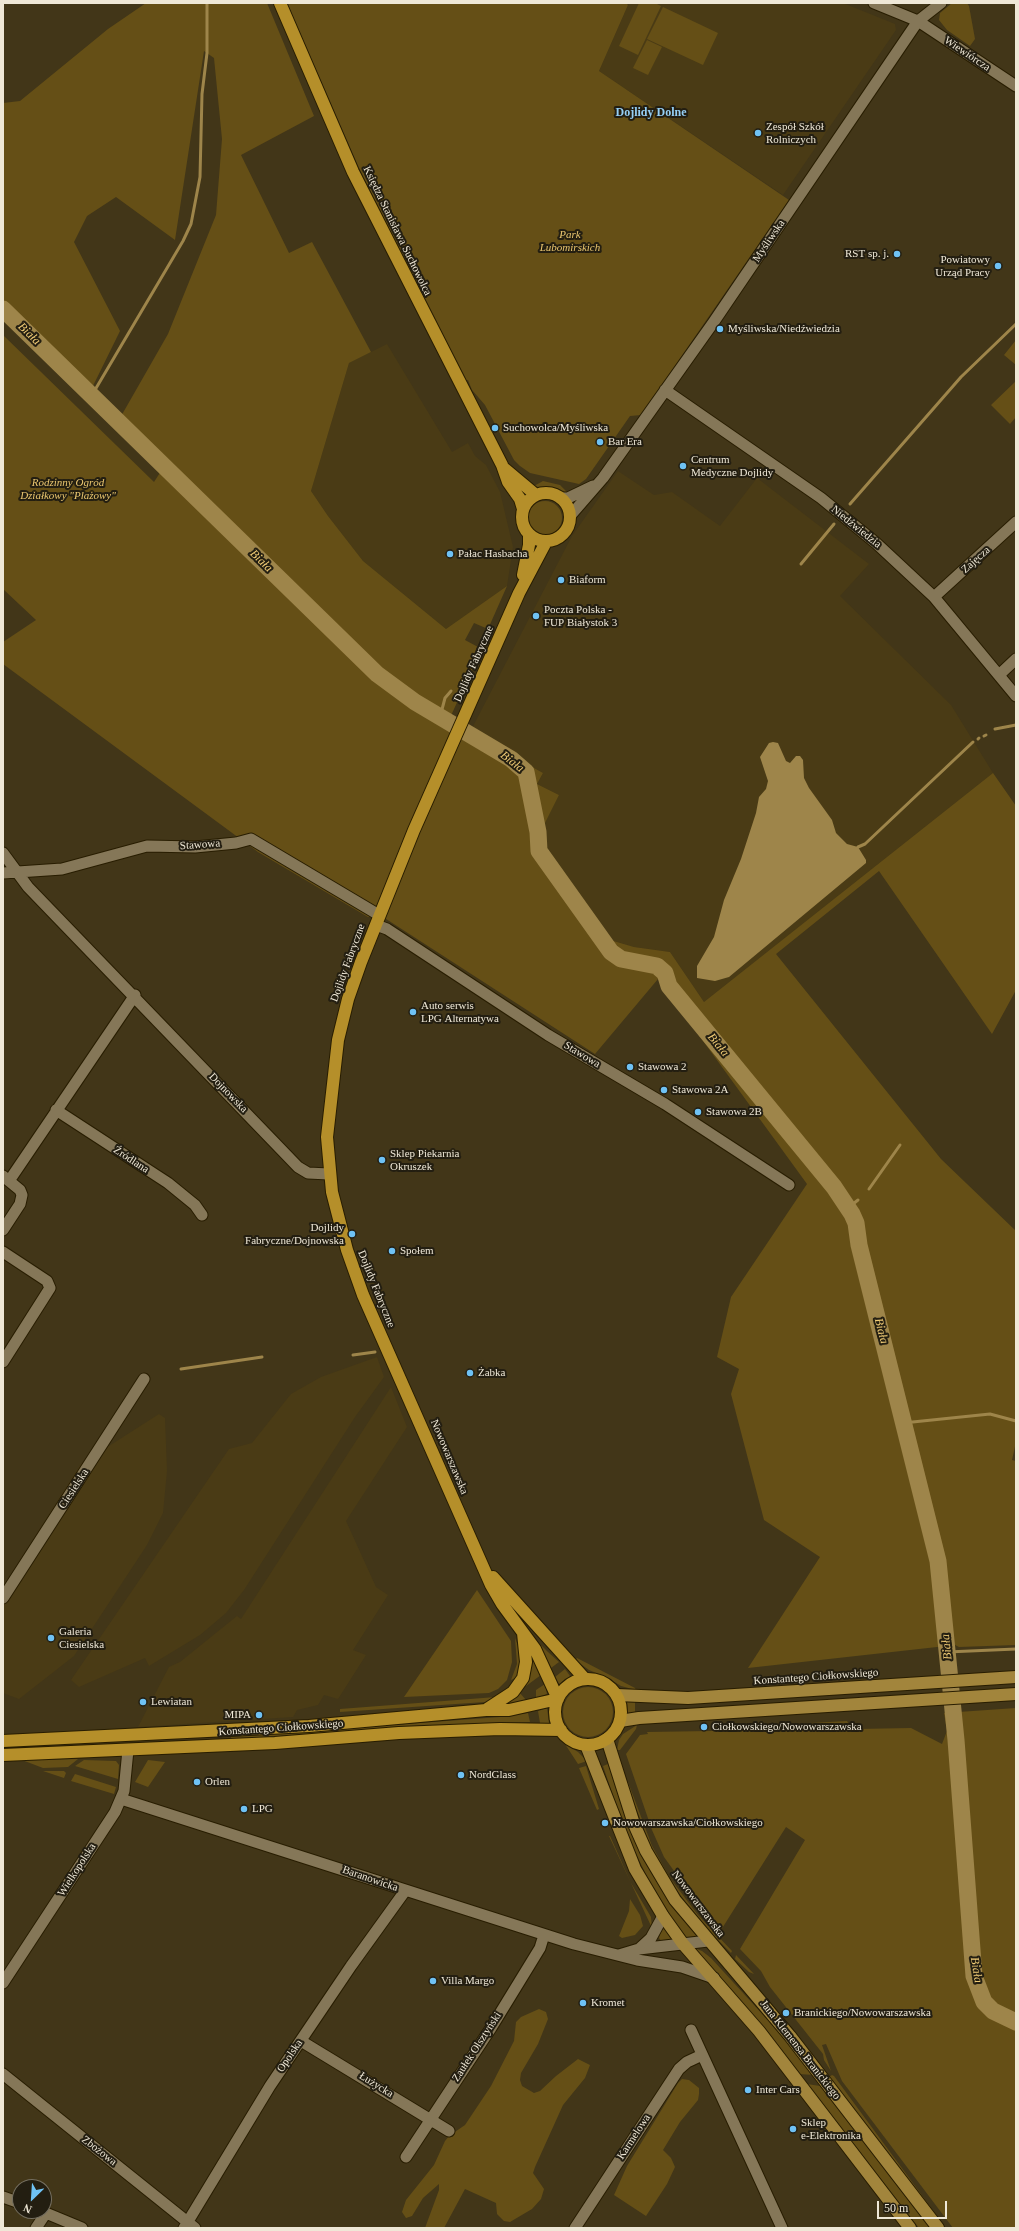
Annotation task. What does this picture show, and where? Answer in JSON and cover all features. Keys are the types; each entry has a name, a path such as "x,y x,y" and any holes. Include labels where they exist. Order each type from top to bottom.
{"highway":[{"name":"Księdza Stanisława Suchowolca","path":"280,3 353,172 502,465 508,482 520,499 523,509"},
{"name":"Księdza Stanisława Suchowolca","path":"502,465 526,488 536,495"},
{"path":"547,493 560,498 566,504 570,516 570,523 566,532 555,540 546,542 536,540 529,535 522,523 523,509 528,500 536,495 547,493"},
{"name":"Dojlidy Fabryczne","path":"519,593 529,545 529,535"},
{"name":"Dojlidy Fabryczne","path":"391,1359 363,1295 347,1250 332,1192 329,1174 327,1126 338,1040 352,988 377,920 405,851 519,593 546,542"},
{"name":"Nowowarszawska","path":"391,1359 483,1566 502,1604 535,1649 558,1699"},
{"name":"Nowowarszawska","path":"483,1566 584,1679"},
{"path":"486,1710 513,1692 523,1678 526,1662 523,1632"},
{"path":"584,1679 600,1681 612,1689 617,1695 621,1708 620,1721 617,1728 607,1739 586,1745 572,1740 561,1730 555,1715 558,1699 568,1685 584,1679"},
{"name":"Konstantego Ciołkowskiego","path":"3,1741 246,1731 486,1710 509,1710 558,1699"},
{"name":"Konstantego Ciołkowskiego","path":"3,1755 275,1743 500,1728 561,1730"}],"main road":[{"name":"Konstantego Ciołkowskiego","path":"617,1695 688,1698 1016,1677"},
{"path":"620,1721 639,1718 1016,1694"},
{"name":"Nowowarszawska","path":"607,1739 625,1798 646,1851 675,1900 708,1941 749,1986"},
{"path":"586,1745 632,1863 663,1916 683,1944 714,1978"},
{"name":"Jana Klemensa Branickiego","path":"714,1978 759,2031 910,2228"},
{"name":"Jana Klemensa Branickiego","path":"749,1986 938,2228"}],"street":[{"name":"Wiewiórcza","path":"874,3 918,21 1016,86"},
{"name":"Myśliwska","path":"570,516 599,482 665,390 918,21 941,3"},
{"name":"Niedźwiedzia","path":"665,390 821,498 876,543 934,597 1016,696"},
{"name":"Myśliwska","path":"560,498 568,498 599,482"},
{"name":"Zajęcza","path":"934,597 1016,522"},
{"path":"999,675 1016,659"},
{"name":"Stawowa","path":"3,873 62,869 148,846 195,847 236,843 251,839 377,920 387,929 548,1035 665,1104 789,1185"},
{"name":"Dojnowska","path":"3,853 28,887 135,995 298,1166 308,1172 329,1174"},
{"path":"3,1230 20,1204 22,1195 20,1190 6,1179 56,1110 135,995"},
{"name":"Źródlana","path":"56,1110 168,1183 195,1205 202,1215"},
{"path":"3,1252 46,1281 49,1285 49,1292 3,1362"},
{"name":"Ciesielska","path":"3,1598 144,1379"},
{"name":"Wielkopolska","path":"3,1983 115,1812 125,1785 128,1750"},
{"name":"Baranowicka","path":"121,1799 599,1952 682,1967 714,1978"},
{"name":"Opolska","path":"189,2226 270,2086 405,1891"},
{"name":"Baranowicka","path":"639,1949 651,1938 663,1916"},
{"name":"Zaułek Olsztyński","path":"406,2157 491,2028 540,1948 544,1935"},
{"name":"Baranowicka","path":"619,1955 639,1949 708,1941"},
{"path":"691,2030 782,2228"},
{"name":"Łużycka","path":"301,2040 449,2131"},
{"name":"Karmelowa","path":"575,2228 679,2069 687,2062 702,2055"},
{"name":"Zbożowa","path":"3,2074 189,2226"},
{"path":"52,2215 79,2227"},
{"path":"36,2228 40,2219"}],"shaded area":[{"name":"Zespół Szkół Rolniczych","path":"629,3 843,3 895,24 896,30 783,195 599,71"},
{"path":"387,344 452,452 468,443 475,456 486,465 500,492 513,547 507,586 446,629 363,561 328,516 311,491 349,363"},
{"path":"618,471 654,495 672,492 720,526 757,478 869,564 840,596 951,705 993,773 704,1002 670,952 634,947 600,937 541,851 541,831 559,795 537,784 543,773 470,732 572,536"},
{"path":"769,743 778,743 786,761 790,763 796,756 800,756 803,760 804,778 809,788 832,820 836,833 847,844 858,847 866,860 866,863 729,977 715,981 697,978 697,966 714,937 724,900 741,859 756,813 759,797 766,789 768,781 760,757"},
{"path":"377,1357 384,1377 355,1417 244,1590 226,1613 200,1635 149,1666 145,1658 79,1687 71,1680 229,1449 252,1443 291,1394 321,1377"},
{"path":"391,1387 407,1427 346,1521 376,1587 388,1595 353,1650 366,1655 338,1699 324,1695 318,1705 297,1710 293,1717 138,1727 169,1667 180,1662 237,1616 241,1619"},
{"path":"159,1414 165,1418 167,1471 163,1513 147,1545 74,1656 19,1699 3,1693 3,1587 81,1464"}],"green space":[{"name":"Rodzinny Ogród Działkowy \"Plażowy\"","path":"146,3 267,3 314,116 241,155 289,253 312,242 371,352 349,363 311,491 328,516 363,561 446,629 507,586 488,629 474,623 465,640 478,647 476,661 449,720 543,773 537,784 559,795 541,831 541,851 600,937 634,947 670,952 704,1002 993,773 1016,806 1016,990 992,1034 879,871 776,954 941,1159 1016,1231 1016,1442 1012,1460 1016,1461 1016,1645 959,1647 955,1645 748,1668 820,1557 764,1520 731,1394 739,1369 717,1357 731,1297 807,1184 658,979 595,1054 383,917 368,917 258,852 3,664 3,642 36,620 3,589 3,335 154,482 167,462 120,418 168,334 216,215 222,139 214,58 204,51 175,240 116,197 87,216 74,242 120,331 90,392 3,308 3,103 20,101 108,29"},
{"name":"Park Lubomirskich","path":"287,3 626,3 628,5 599,71 789,200 641,415 630,416 586,479 579,484 530,473 520,466 514,460 485,405 472,390 468,380 465,381 359,168"},
{"path":"639,3 655,3 661,6 638,55 619,46"},
{"path":"952,3 967,3 969,6 975,39 970,46 947,30 939,20 940,13"},
{"path":"663,7 718,33 703,65 647,39"},
{"path":"647,40 662,47 648,75 633,68"},
{"path":"1016,340 1016,365 1004,355"},
{"path":"1016,381 1016,417 1010,424 991,405"},
{"path":"543,481 560,485 567,492 563,493 534,486"},
{"path":"548,501 557,506 561,511 561,525 557,530 552,534 542,535 538,534 529,525 528,515 529,511 538,502"},
{"path":"477,1590 511,1641 512,1662 507,1680 498,1689 489,1693 404,1697"},
{"path":"515,1638 522,1656 519,1676 511,1680 517,1664"},
{"path":"536,1640 548,1652 559,1662 551,1668"},
{"path":"530,1654 541,1675 526,1686 524,1684"},
{"path":"577,1658 635,1688 636,1690 621,1686 608,1678 589,1670 575,1660"},
{"path":"565,1669 570,1676 559,1684 555,1677"},
{"path":"545,1684 547,1694 536,1698 536,1690"},
{"path":"588,1687 598,1689 606,1694 611,1702 613,1712 611,1722 606,1730 598,1735 588,1737 578,1735 570,1730 565,1722 563,1712 565,1702 570,1694 578,1689"},
{"path":"519,1692 526,1700 507,1704 507,1703"},
{"path":"496,1697 485,1702 340,1712 340,1709"},
{"path":"627,1701 635,1702 635,1713 628,1714"},
{"path":"547,1708 549,1723 540,1723 538,1711"},
{"path":"1016,1708 1016,2228 953,2228 842,2081 826,2044 822,2045 831,2071 824,2060 823,2054 770,1987 761,1971 740,1949 805,1840 786,1827 721,1930 702,1910 664,1857 652,1830 626,1754 640,1735 648,1734 647,1732 711,1731 724,1727 725,1730 738,1727 847,1721 850,1726 858,1729 911,1728 942,1744 947,1731 944,1713"},
{"path":"528,1713 530,1722 437,1726 231,1739 231,1737 500,1717"},
{"path":"637,1725 636,1729 620,1750 617,1750 619,1740 623,1734"},
{"path":"565,1744 578,1752 587,1761 578,1764"},
{"path":"78,1759 68,1767 43,1768 22,1760"},
{"path":"84,1760 116,1761 119,1765 118,1779 75,1766"},
{"path":"148,1760 165,1762 148,1787 135,1782"},
{"path":"608,1764 629,1828 642,1857 665,1895 700,1940 687,1938 672,1919 647,1877 625,1830 603,1766"},
{"path":"586,1766 599,1809 597,1810 579,1768"},
{"path":"43,1771 64,1771 66,1773 64,1778"},
{"path":"75,1774 116,1787 114,1794 71,1781"},
{"path":"626,1782 628,1782 652,1846 670,1878 698,1915 732,1951 731,1953 701,1923 669,1880 651,1847"},
{"path":"609,1836 631,1883 651,1917 652,1928"},
{"path":"630,1899 640,1915 643,1926 635,1935 622,1938 619,1936 629,1911"},
{"path":"662,1927 664,1927 673,1940 662,1942 659,1938"},
{"path":"694,1948 702,1951 711,1958 787,2041 814,2075 799,2074"},
{"path":"736,1955 754,1974 749,1972 735,1959"},
{"path":"539,2009 546,2012 548,2019 538,2044 521,2073 520,2080 522,2086 534,2093 540,2091 578,2059 590,2065 585,2078 563,2105 535,2167 533,2173 544,2189 541,2199 532,2209 510,2222 504,2221 497,2214 496,2203 465,2189 444,2228 425,2228 439,2190 439,2184 423,2198 412,2216 406,2218 402,2212 406,2200 434,2165 445,2141 449,2136 465,2125 491,2086 514,2041 516,2022 521,2017"},
{"path":"832,2075 834,2076 946,2228 829,2077"},
{"path":"682,2079 689,2080 699,2088 698,2100 680,2122 663,2150 671,2158 675,2167 667,2184 646,2216 614,2195 627,2166 678,2083"},
{"path":"807,2084 820,2086 931,2228 919,2228"}],"waterway":[{"path":"92,395 183,241 191,224 200,177 202,94 207,53 207,3"},
{"name":"Biała","path":"3,309 377,674 415,702 511,759 526,772 538,832 539,851 611,952 621,959 657,966 665,973 669,986 834,1187 852,1214 856,1223 859,1245 938,1561 956,1740 974,1976 984,2002 993,2011 1016,2022"},
{"path":"850,504 961,377 1016,324"},
{"path":"801,564 834,524"},
{"path":"440,717 445,698 451,691"},
{"path":"995,729 1016,725"},
{"path":"858,847 865,844 973,742"},
{"path":"869,1189 900,1145"},
{"path":"848,1208 858,1200"},
{"path":"353,1355 375,1352"},
{"path":"181,1369 262,1357"},
{"path":"903,1423 990,1414 1016,1421"},
{"path":"947,1652 1016,1649"}],"place":[{"name":"Zespół Szkół Rolniczych","path":"758,133"},
{"name":"RST sp. j.","path":"897,254"},
{"name":"Powiatowy Urząd Pracy","path":"998,266"},
{"name":"Myśliwska/Niedźwiedzia","path":"720,329"},
{"name":"Suchowolca/Myśliwska","path":"495,428"},
{"name":"Bar Era","path":"600,442"},
{"name":"Centrum Medyczne Dojlidy","path":"683,466"},
{"name":"Pałac Hasbacha","path":"450,554"},
{"name":"Biaform","path":"561,580"},
{"name":"Poczta Polska - FUP Białystok 3","path":"536,616"},
{"name":"Auto serwis LPG Alternatywa","path":"413,1012"},
{"name":"Stawowa 2","path":"630,1067"},
{"name":"Stawowa 2A","path":"664,1090"},
{"name":"Stawowa 2B","path":"698,1112"},
{"name":"Sklep Piekarnia Okruszek","path":"382,1160"},
{"name":"Dojlidy Fabryczne/Dojnowska","path":"352,1234"},
{"name":"Społem","path":"392,1251"},
{"name":"Żabka","path":"470,1373"},
{"name":"Galeria Ciesielska","path":"51,1638"},
{"name":"Lewiatan","path":"143,1702"},
{"name":"MIPA","path":"259,1715"},
{"name":"Ciołkowskiego/Nowowarszawska","path":"704,1727"},
{"name":"NordGlass","path":"461,1775"},
{"name":"Orlen","path":"197,1782"},
{"name":"LPG","path":"244,1809"},
{"name":"Nowowarszawska/Ciołkowskiego","path":"605,1823"},
{"name":"Villa Margo","path":"433,1981"},
{"name":"Kromet","path":"583,2003"},
{"name":"Branickiego/Nowowarszawska","path":"786,2013"},
{"name":"Inter Cars","path":"748,2090"},
{"name":"Sklep e-Elektronika","path":"793,2129"}],"district":[{"name":"Dojlidy Dolne","path":"651,113"}]}
